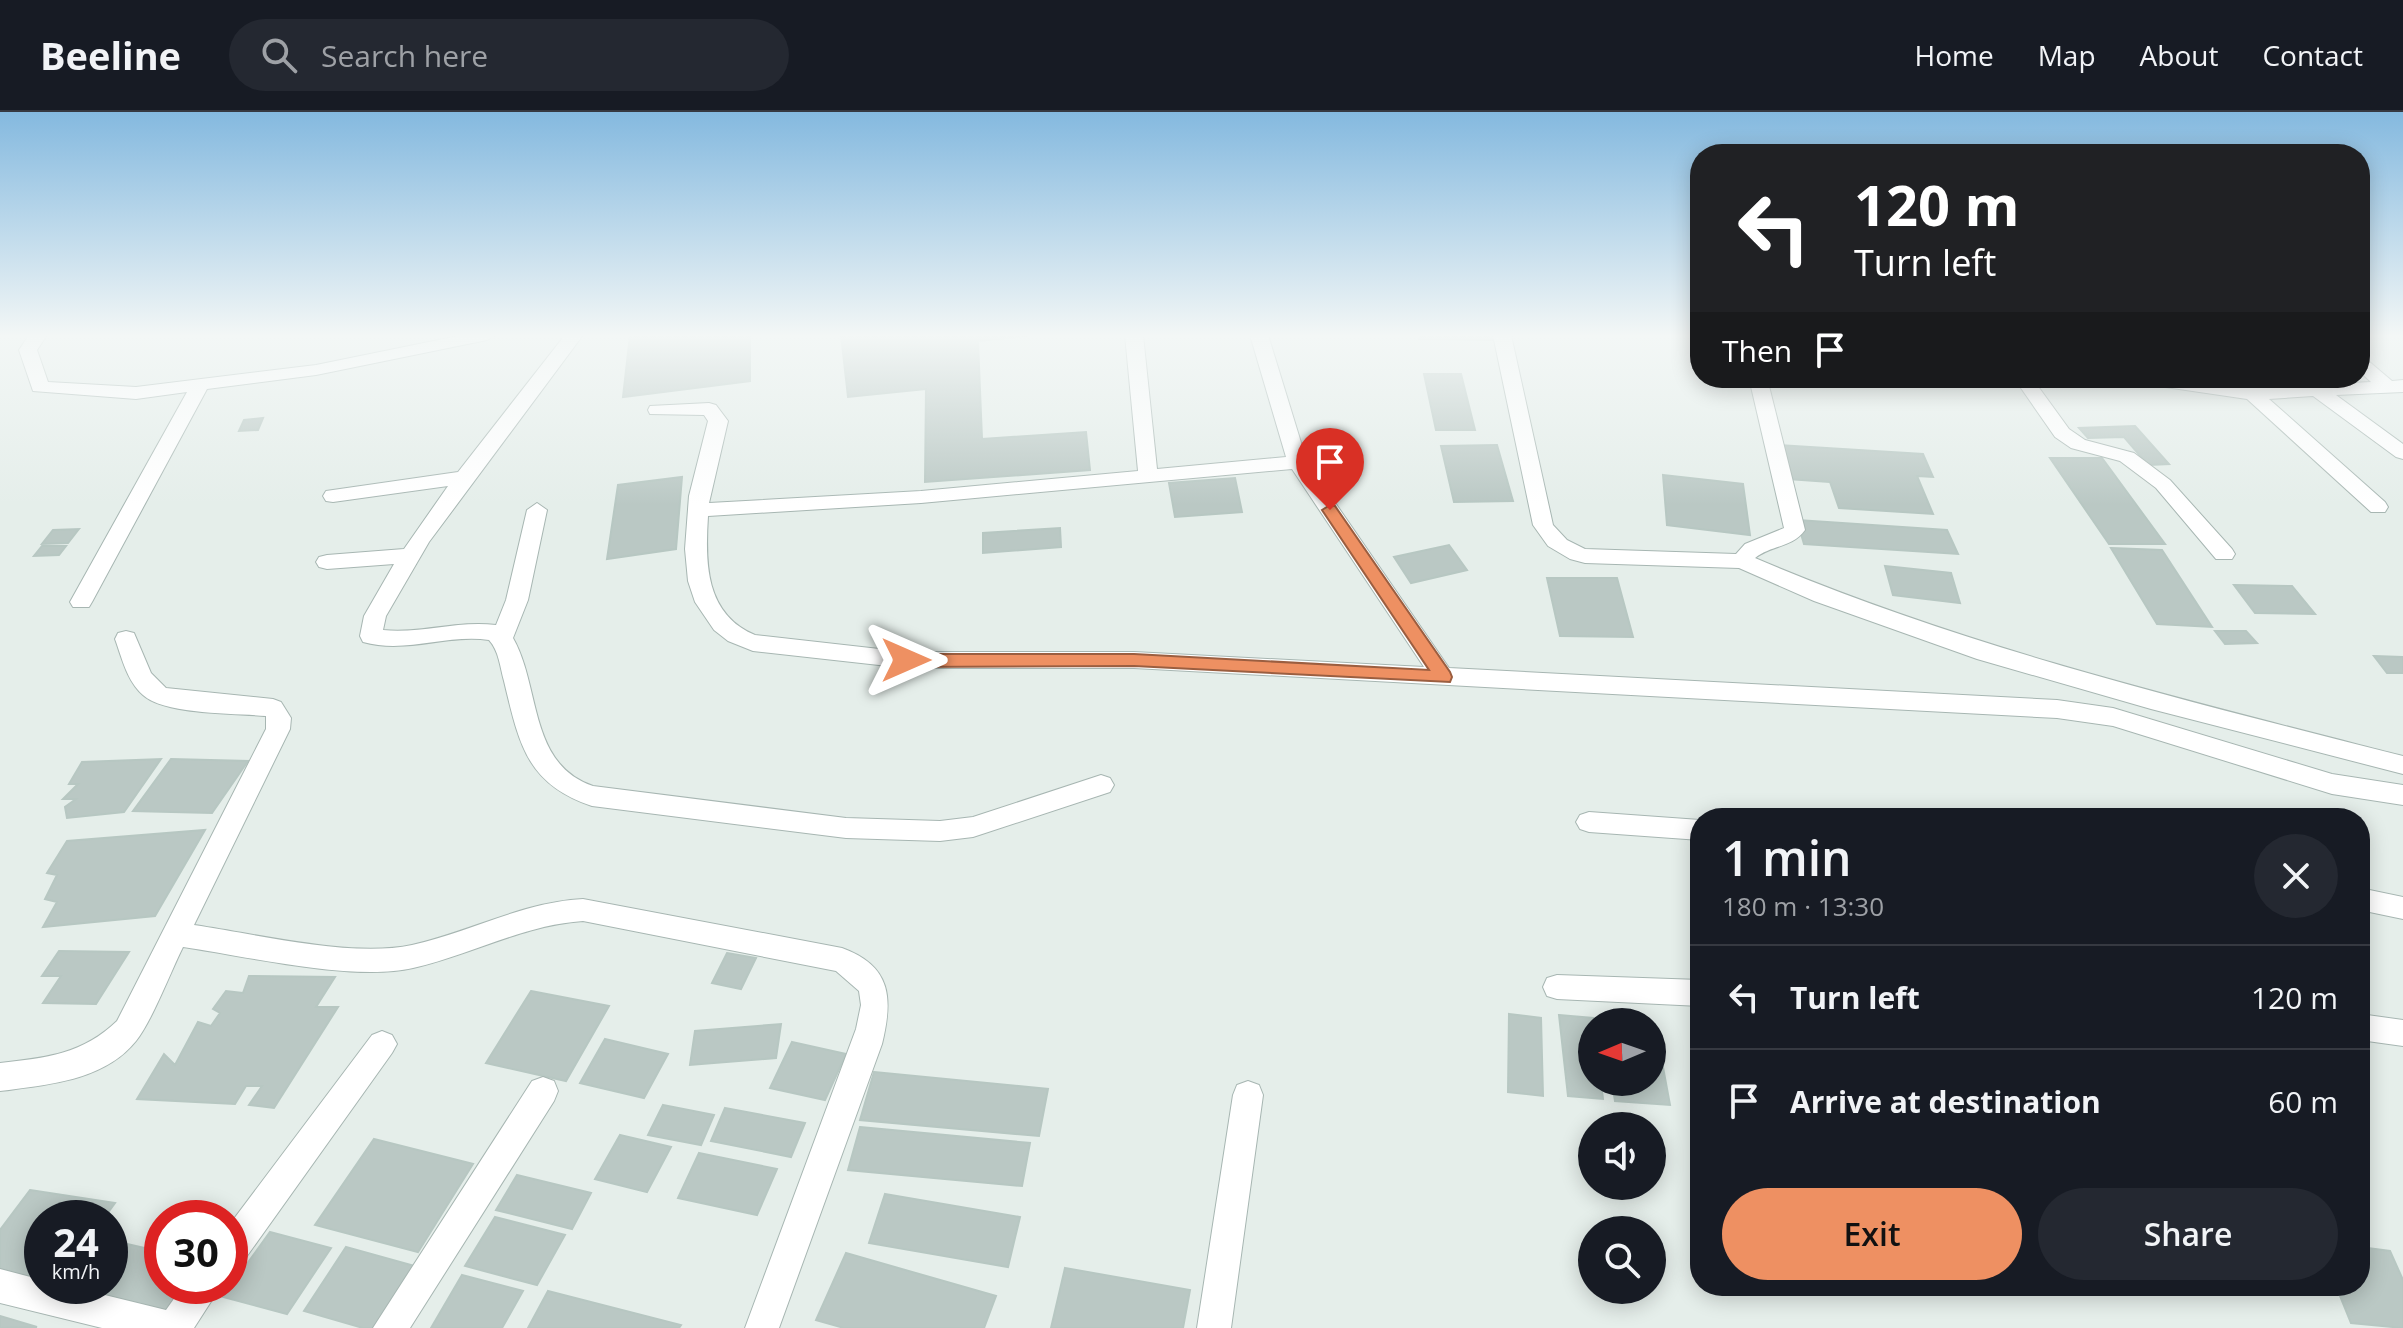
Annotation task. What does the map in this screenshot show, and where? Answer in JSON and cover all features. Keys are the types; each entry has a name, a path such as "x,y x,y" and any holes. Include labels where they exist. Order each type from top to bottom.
{"street":[{"path":"116,392 146,392"},
{"path":"81,602 196,392"},
{"path":"502,637 486,630 395,639 371,636 368,629 371,619 463,478 530,392"},
{"path":"1140,392 1148,476"},
{"path":"1276,392 1297,462 1443,677"},
{"path":"1514,392 1543,525 1557,545 1570,553 1742,561 1813,593 1959,647 2403,765"},
{"path":"1742,561 1746,551 1758,544 1789,536 1795,530 1761,392"},
{"path":"2033,392 2062,433 2078,444 2127,457 2163,484 2224,554"},
{"path":"2238,392 2302,392"},
{"path":"2319,392 2403,453"},
{"path":"2253,394 2378,507"},
{"path":"657,410 709,409 718,421 717,436 705,470 699,510 701,592 720,624 734,638 753,643 906,660 1134,660 2057,709 2113,717 2332,784 2403,795"},
{"path":"699,510 921,497 1297,462"},
{"path":"333,496 463,478"},
{"path":"537,510 517,600 502,637 527,730 554,776 567,787 592,796 846,828 940,831 973,827 1101,785"},
{"path":"327,562 412,555"},
{"path":"0,1077 65,1069 111,1049 127,1030 268,755 279,718 273,708 152,694 142,680 126,639"},
{"path":"1589,822 1690,829"},
{"path":"2370,901 2403,908"},
{"path":"175,934 390,960 411,957 552,912 583,910 842,960 863,972 873,987 875,1012 867,1044 762,1328"},
{"path":"1557,987 1690,993"},
{"path":"2370,1028 2403,1033"},
{"path":"248,1226 382,1044"},
{"path":"390,1328 543,1091"},
{"path":"1214,1328 1248,1095"},
{"path":"0,1286 172,1328 190,1304"}],"building":[{"path":"624,392 665,392 623,397"},
{"path":"847,392 899,392 848,397"},
{"path":"926,392 980,392 982,439 1086,432 1090,470 925,482"},
{"path":"1428,392 1465,392 1475,430 1436,430"},
{"path":"263,418 258,430 239,431 244,420"},
{"path":"2135,426 2169,464 2148,465 2124,437 2088,438 2079,428"},
{"path":"1497,445 1513,501 1454,502 1441,446"},
{"path":"1778,445 1923,454 1933,477 1917,476 1933,514 1839,508 1830,482 1788,479"},
{"path":"2050,458 2102,458 2165,544 2109,544"},
{"path":"1663,475 1743,484 1750,535 1667,525"},
{"path":"682,477 676,549 607,559 618,485"},
{"path":"1235,478 1242,512 1175,517 1169,483"},
{"path":"1797,520 1947,530 1958,554 1804,544"},
{"path":"1060,528 1061,547 983,553 983,533"},
{"path":"79,529 68,543 42,544 53,530"},
{"path":"1449,545 1467,570 1411,583 1394,557"},
{"path":"42,546 66,546 59,555 34,556"},
{"path":"2111,548 2162,550 2212,627 2157,624"},
{"path":"1885,566 1951,573 1960,603 1893,595"},
{"path":"1547,578 1617,578 1633,637 1560,636"},
{"path":"2234,585 2292,586 2315,614 2255,613"},
{"path":"2215,631 2246,631 2257,643 2225,644"},
{"path":"2374,656 2403,657 2403,673 2387,673"},
{"path":"161,759 124,812 67,818 65,807 76,799 63,799 78,784 69,784 82,762"},
{"path":"171,759 248,761 212,813 133,811"},
{"path":"205,830 155,916 43,927 57,902 45,899 57,875 47,873 67,841"},
{"path":"59,951 129,952 96,1004 43,1003 61,976 42,976"},
{"path":"727,953 756,958 741,989 712,983"},
{"path":"249,976 335,977 316,1007 338,1007 274,1108 249,1105 262,1086 246,1086 235,1104 137,1099 164,1054 175,1065 198,1022 211,1026 220,1013 213,1009 226,991 243,993"},
{"path":"531,991 609,1006 566,1081 486,1063"},
{"path":"1509,1014 1541,1018 1543,1096 1508,1092"},
{"path":"1559,1015 1578,1017 1578,1096 1603,1096 1603,1099 1568,1096"},
{"path":"781,1024 776,1058 690,1065 695,1031"},
{"path":"605,1039 668,1054 644,1098 580,1083"},
{"path":"792,1042 846,1054 825,1100 770,1088"},
{"path":"874,1072 1048,1089 1039,1136 860,1120"},
{"path":"1666,1083 1670,1105 1615,1101 1614,1096 1666,1096"},
{"path":"663,1105 714,1115 701,1145 648,1135"},
{"path":"725,1108 805,1123 791,1157 711,1141"},
{"path":"860,1127 1030,1143 1022,1186 848,1170"},
{"path":"620,1135 671,1147 647,1192 595,1179"},
{"path":"374,1139 473,1164 418,1252 315,1225"},
{"path":"699,1153 777,1169 757,1215 678,1198"},
{"path":"517,1175 591,1193 572,1229 496,1210"},
{"path":"30,1190 95,1200 24,1200 24,1276 0,1272 0,1230"},
{"path":"885,1194 1020,1217 1008,1267 869,1243"},
{"path":"495,1217 565,1235 537,1285 465,1266"},
{"path":"270,1232 331,1248 287,1314 248,1304 248,1262"},
{"path":"128,1244 144,1248 144,1304 180,1304 168,1320 94,1304 128,1304"},
{"path":"346,1247 415,1266 376,1328 363,1328 304,1311"},
{"path":"2370,1248 2390,1251 2403,1280 2403,1328 2351,1323 2340,1296 2370,1296"},
{"path":"846,1253 996,1296 984,1328 844,1328 816,1320"},
{"path":"1065,1268 1190,1290 1183,1328 1051,1328"},
{"path":"462,1275 523,1291 502,1328 431,1328"},
{"path":"548,1291 681,1325 679,1328 528,1328"},
{"path":"0,1316 37,1327 0,1328"}],"route":[{"path":"906,660 1134,660 1443,677 1330,510"}]}
